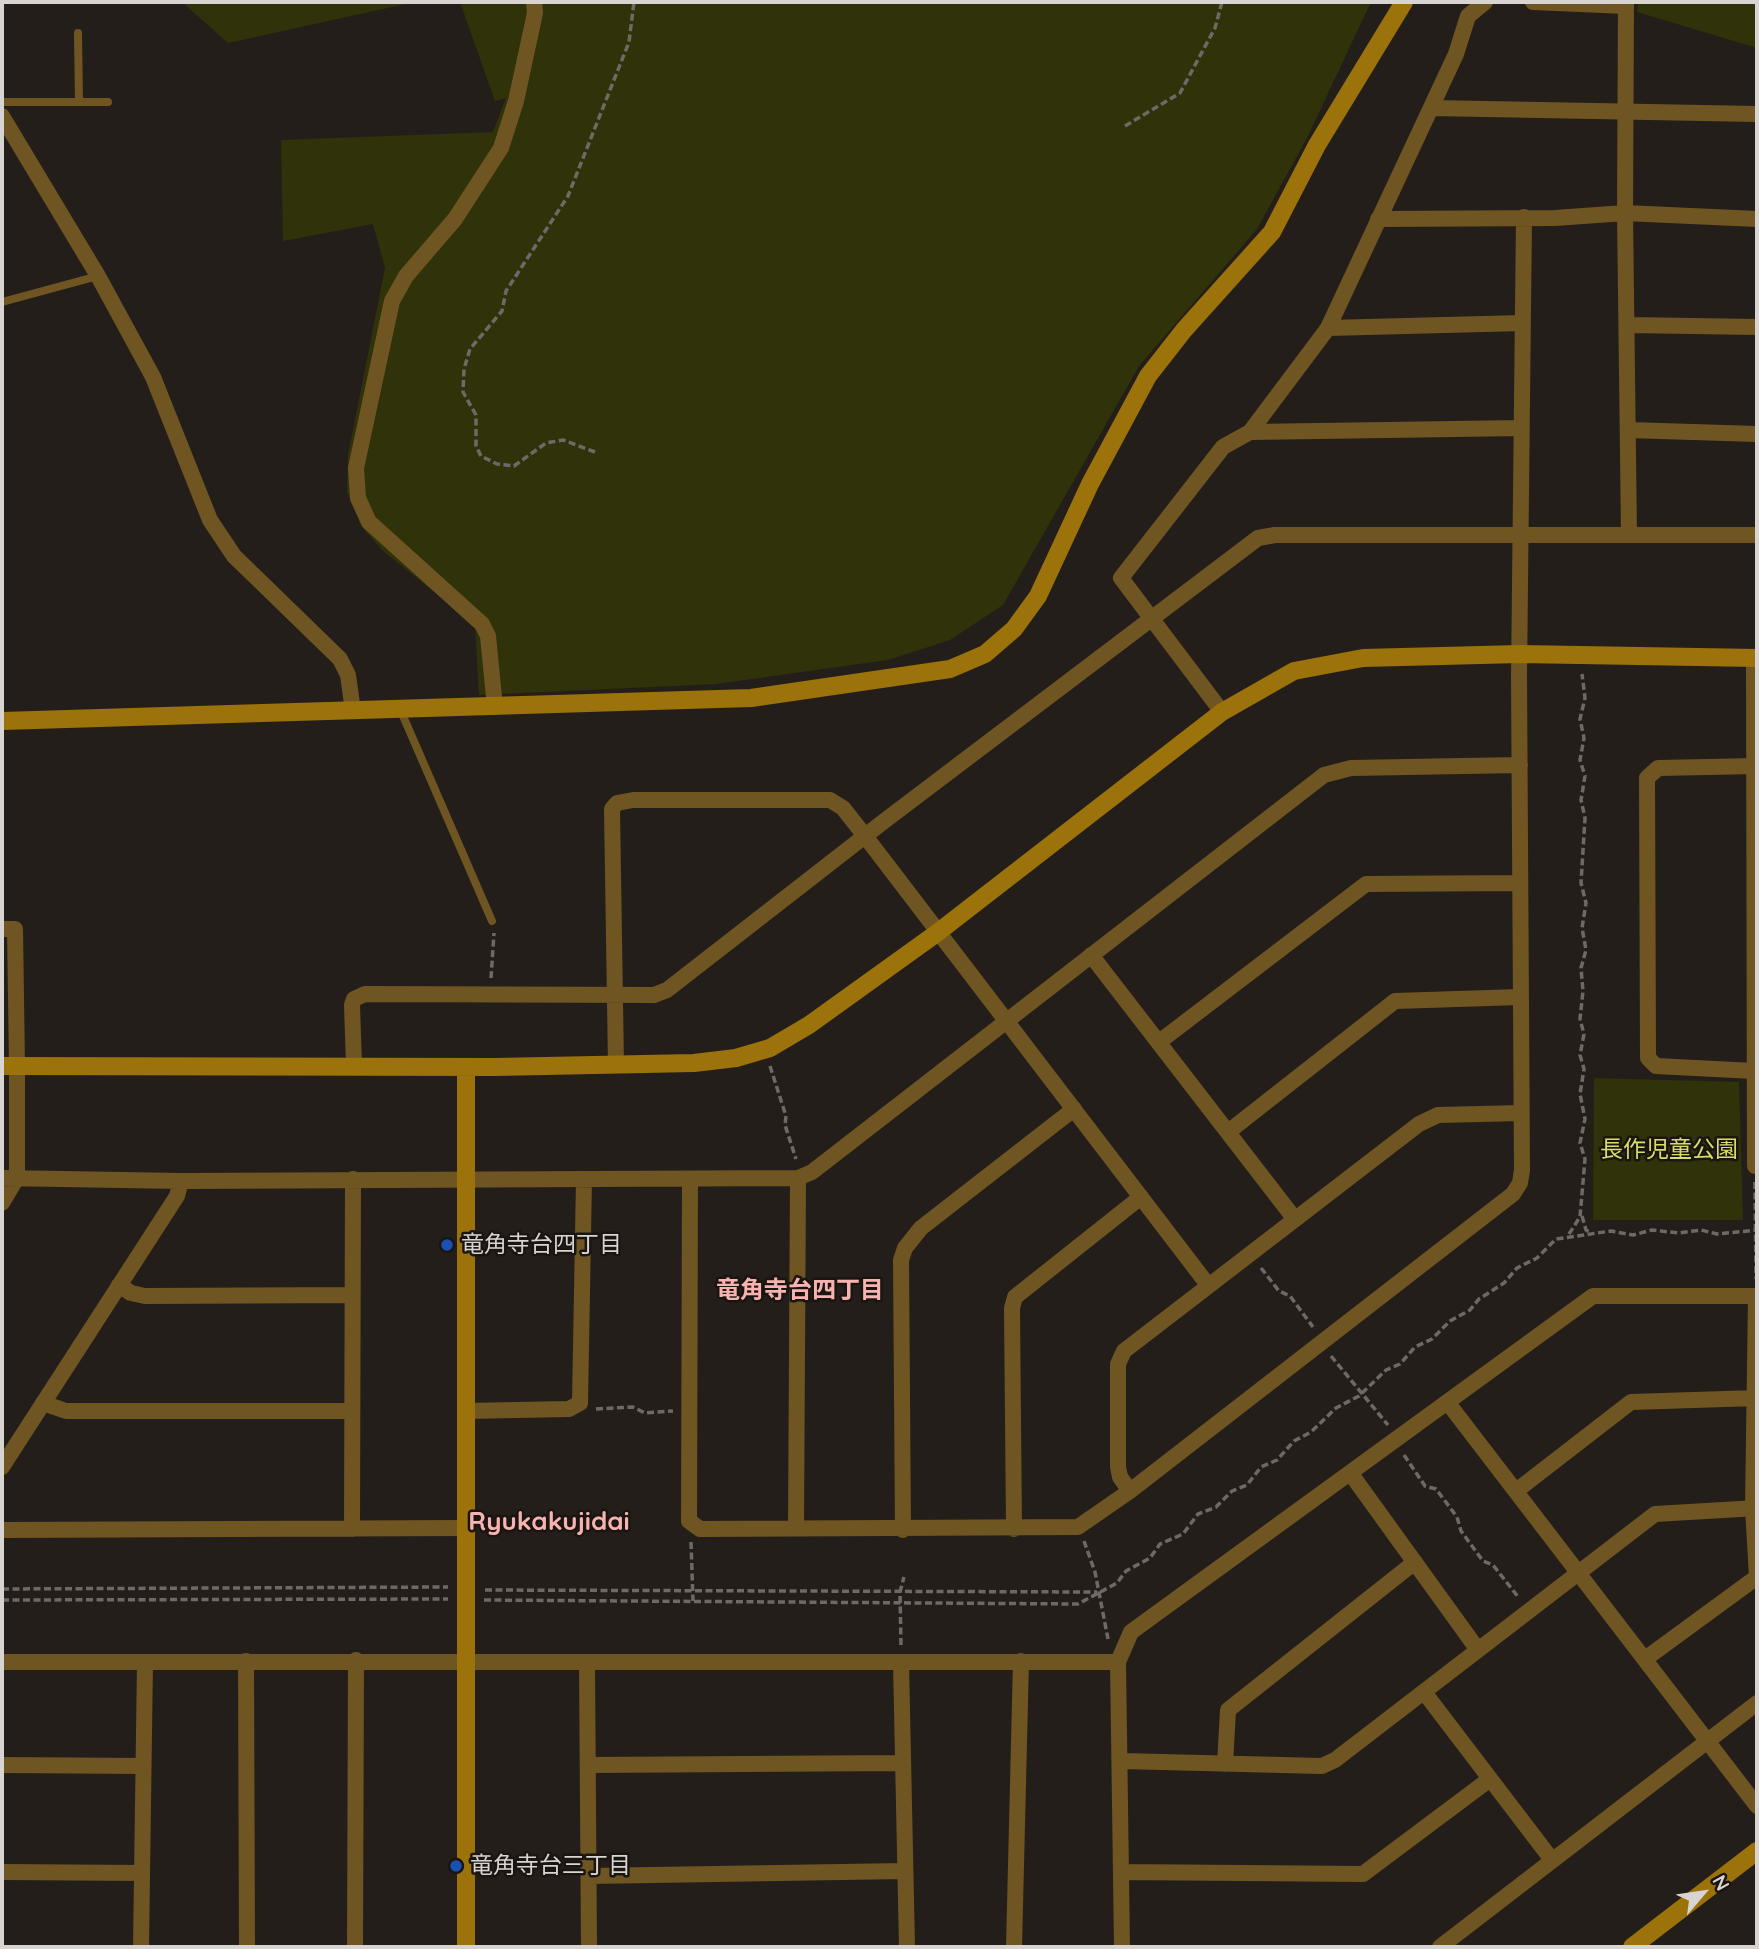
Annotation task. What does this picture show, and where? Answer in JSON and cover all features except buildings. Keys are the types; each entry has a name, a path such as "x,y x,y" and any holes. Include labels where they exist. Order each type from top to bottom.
{"street":[{"path":"495,707 488,636 482,624 369,522 358,498 356,468 392,302 406,276 455,219 500,148 516,101 535,13 534,2"},
{"path":"2,721 751,698 950,669 985,654 1014,629 1038,596 1090,484 1148,376 1184,330 1272,232 1317,145 1404,2"},
{"path":"1222,712 1121,578 1223,447 1250,432 1328,328 1456,54 1468,16 1485,2"},
{"path":"1532,2 1626,4 1625,213 1629,535"},
{"path":"1430,108 1757,114"},
{"path":"2,116 98,276 153,377 210,520 234,556 340,659 348,675 353,711"},
{"path":"1378,219 1524,218 1625,213 1757,219"},
{"path":"691,1179 689,1521 700,1529 1078,1527 1130,1491 1513,1194 1520,1183 1522,1170 1520,654 1524,218"},
{"path":"1328,328 1523,323"},
{"path":"1628,325 1757,327"},
{"path":"1250,432 1521,428"},
{"path":"1628,430 1757,434"},
{"path":"354,1066 352,1005 354,999 365,994 654,995 667,990 1151,618 1249,544 1266,535 1757,535"},
{"path":"10,1066 466,1067 718,1061 770,1048 809,1025 937,933 1222,712 1281,677 1318,664 1363,658 1520,654 1756,657 1756,1166"},
{"path":"10,1178 181,1181 798,1178 812,1172 1324,775 1351,768 1520,765"},
{"path":"1754,1071 1656,1066 1648,1058 1647,778 1658,768 1756,766"},
{"path":"616,1065 610,817 617,803 633,800 822,799 843,808 1208,1285"},
{"path":"1159,1042 1366,884 1520,883"},
{"path":"2,929 15,929 10,1066 10,1178 2,1203"},
{"path":"1091,955 1294,1219"},
{"path":"1228,1132 1395,1000 1520,997"},
{"path":"466,1067 466,1947"},
{"path":"904,1530 901,1260 905,1248 920,1228 1074,1109"},
{"path":"1130,1491 1119,1476 1118,1467 1119,1357 1208,1285 1429,1118 1521,1113"},
{"path":"796,1528 798,1178"},
{"path":"352,1528 353,1179"},
{"path":"465,1411 569,1409 580,1403 584,1179"},
{"path":"2,1467 177,1196 181,1181"},
{"path":"1013,1529 1014,1297 1141,1197"},
{"path":"119,1285 131,1293 145,1296 351,1295"},
{"path":"1122,1947 1122,1761 1118,1662 1131,1633 1593,1296 1757,1296 1757,1577 1645,1659"},
{"path":"1516,1491 1631,1402 1756,1398"},
{"path":"43,1403 66,1411 351,1411"},
{"path":"1448,1404 1757,1806"},
{"path":"1351,1474 1478,1650"},
{"path":"1122,1761 1322,1766 1335,1760 1655,1514 1755,1508"},
{"path":"2,1530 465,1528"},
{"path":"1225,1764 1228,1710 1415,1562"},
{"path":"355,1947 356,1660"},
{"path":"246,1661 247,1947"},
{"path":"1014,1947 1021,1661"},
{"path":"2,1662 1118,1662"},
{"path":"141,1947 145,1662"},
{"path":"901,1662 908,1947"},
{"path":"587,1664 589,1947"},
{"path":"1424,1692 1552,1860"},
{"path":"1440,1947 1757,1703"},
{"path":"588,1765 902,1763"},
{"path":"2,1765 144,1766"},
{"path":"1122,1872 1363,1874 1490,1779"},
{"path":"1632,1947 1757,1852"},
{"path":"589,1875 905,1871"},
{"path":"2,1872 142,1873"}],"lane":[{"path":"78,33 79,102"},
{"path":"2,102 108,102"},
{"path":"2,302 98,276"},
{"path":"400,709 493,925"}],"path":[{"path":"595,452 563,440 546,443 514,466 497,464 481,456 476,446 476,415 463,392 464,369 470,349 502,312 506,291 568,196 629,42 634,2"},
{"path":"1125,126 1180,93 1215,28 1222,2"},
{"path":"1582,668 1585,698 1580,719 1584,738 1580,760 1585,776 1581,800 1585,818 1581,883 1586,903 1583,928 1586,950 1581,968 1583,991 1580,1010 1584,1034 1580,1050 1584,1069 1580,1094 1585,1119 1580,1143 1585,1159 1581,1213 1586,1230 1595,1234"},
{"path":"491,984 493,925"},
{"path":"768,1064 786,1116 785,1125 798,1166 798,1178"},
{"path":"1756,1166 1757,1296"},
{"path":"1568,1236 1581,1213"},
{"path":"482,1600 1078,1604 1117,1583 1126,1571 1150,1558 1160,1544 1183,1534 1198,1514 1216,1507 1232,1491 1247,1485 1261,1467 1277,1461 1294,1441 1317,1428 1324,1418 1359,1395 1386,1370 1400,1363 1415,1347 1437,1335 1450,1321 1470,1310 1479,1299 1504,1283 1517,1268 1537,1258 1556,1239 1611,1231 1633,1235 1652,1230 1679,1233 1701,1230 1717,1234 1756,1230"},
{"path":"580,1403 595,1409 633,1407 645,1413 690,1409"},
{"path":"693,1526 693,1601"},
{"path":"1078,1527 1099,1592 1109,1644"},
{"path":"901,1662 900,1592 904,1577"},
{"path":"2,1589 454,1587"},
{"path":"482,1590 1099,1592"},
{"path":"2,1600 454,1599"}],"green space":[{"path":"182,2 415,2 228,43"},
{"path":"460,2 1371,2 1307,138 1257,229 1139,366 1003,605 950,640 888,660 716,684 479,695 475,625 382,550 361,526 347,492 348,455 385,268 373,224 283,241 281,140 493,132 506,98 495,101"},
{"path":"1638,2 1757,2 1757,48 1637,12"},
{"name":"長作児童公園","path":"1594,1078 1739,1082 1743,1220 1593,1220"}],"place":[{"name":"竜角寺台四丁目","path":"447,1245"},
{"name":"竜角寺台三丁目","path":"456,1866"}],"district":[{"name":"竜角寺台四丁目","path":"800,1291"},
{"name":"Ryukakujidai","path":"549,1522"}]}
